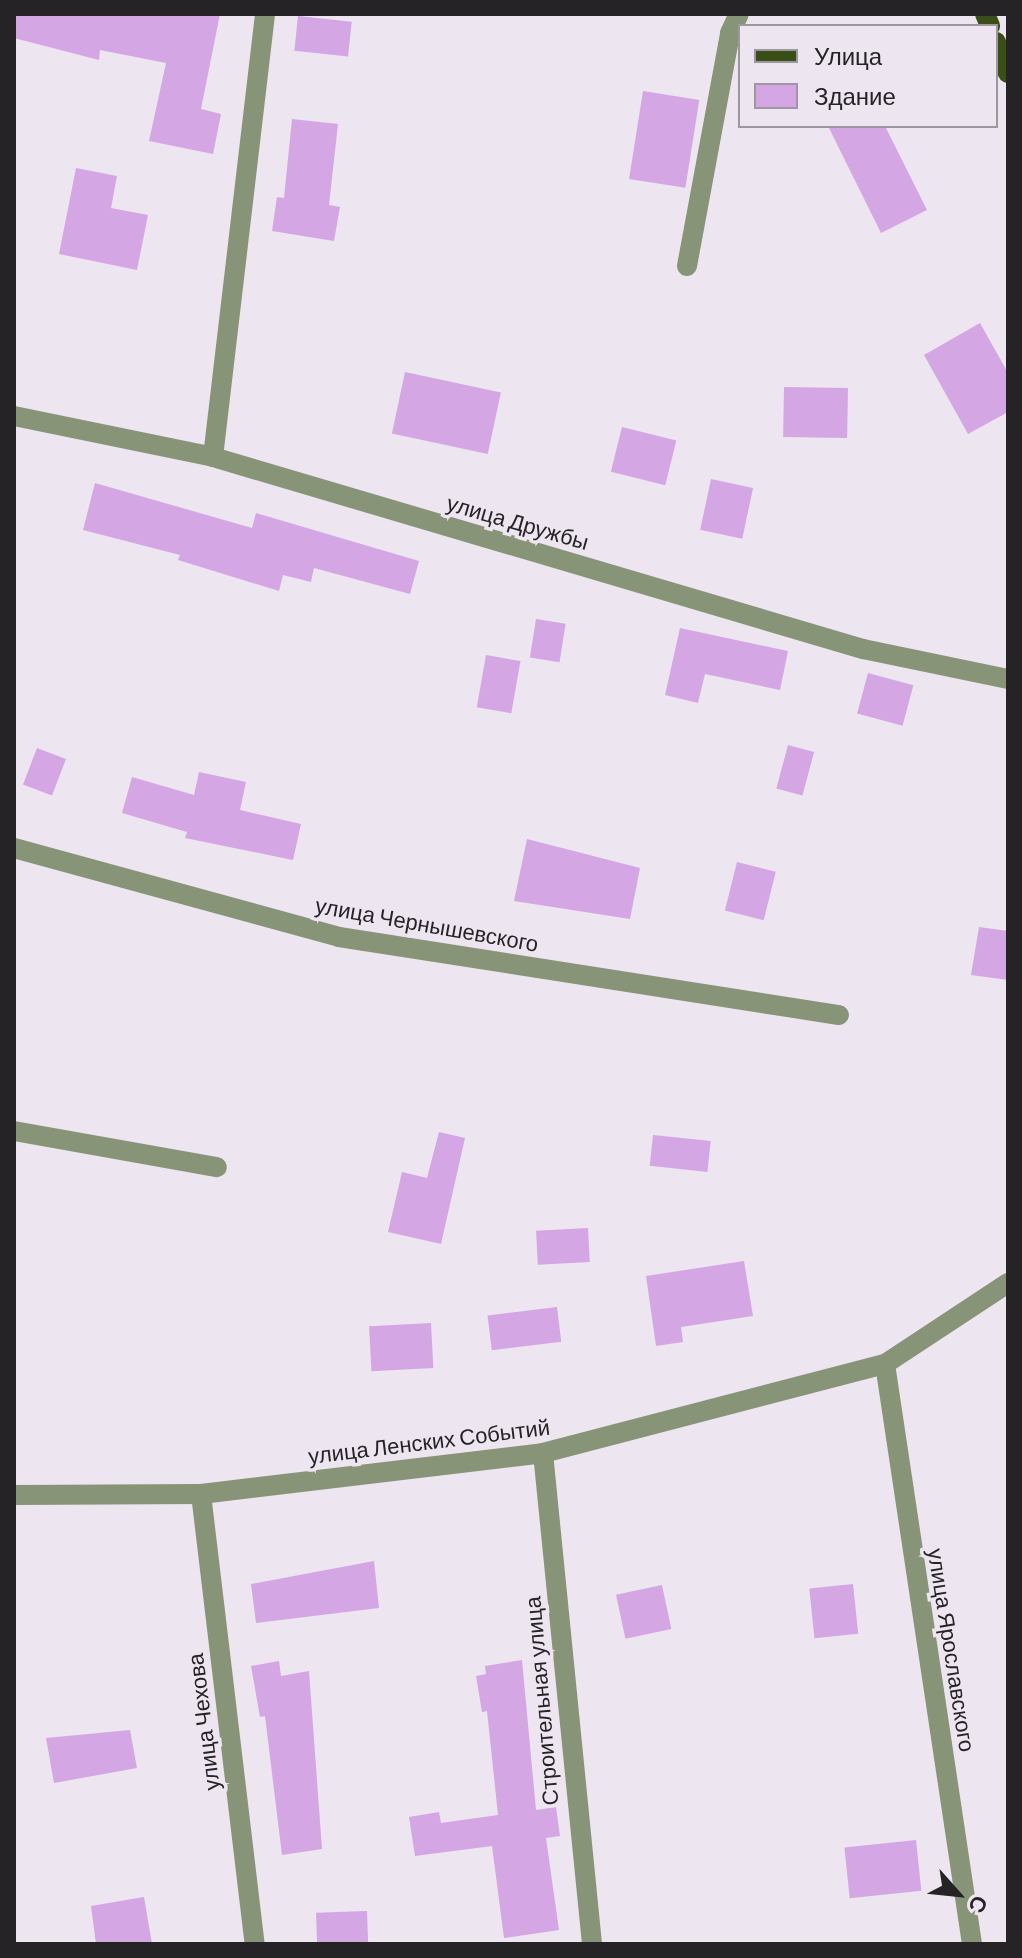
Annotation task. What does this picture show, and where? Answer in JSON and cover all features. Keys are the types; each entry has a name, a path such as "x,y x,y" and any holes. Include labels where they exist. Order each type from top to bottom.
{"main road":[{"path":"998,47 1008,73"}],"street":[{"path":"213,457 265,14"},
{"path":"687,266 730,33 739,14"},
{"name":"улица Дружбы","path":"14,416 213,457 863,649 1008,679"},
{"name":"улица Чернышевского","path":"14,848 339,937 839,1015"},
{"path":"14,1131 217,1167"},
{"name":"улица Ленских Событий","path":"14,1495 201,1494 543,1453 885,1364 1008,1283"},
{"name":"улица Ярославского","path":"885,1364 972,1944"},
{"name":"Строительная улица","path":"543,1453 592,1944"},
{"name":"улица Чехова","path":"201,1494 255,1944"}],"building":[{"path":"14,14 220,14 201,109 221,114 213,154 149,141 166,63 100,50 99,60 14,38"},
{"path":"298,16 352,22 348,56 294,51"},
{"path":"643,91 699,100 685,188 629,179"},
{"path":"292,119 338,124 329,205 340,207 334,241 272,231 277,197 284,198"},
{"path":"829,128 886,128 927,210 881,233"},
{"path":"76,168 117,176 111,208 148,215 137,270 59,254"},
{"path":"980,323 1008,373 1008,412 968,434 924,355"},
{"path":"405,372 501,392 488,454 392,434"},
{"path":"784,387 848,388 847,438 783,437"},
{"path":"622,427 676,441 665,485 611,472"},
{"path":"711,479 753,488 742,539 700,530"},
{"path":"95,483 252,528 256,513 419,561 410,594 314,568 311,582 283,575 279,591 178,560 180,555 83,530"},
{"path":"536,619 566,624 560,662 530,658"},
{"path":"680,628 788,651 780,690 705,674 698,703 665,695"},
{"path":"486,655 520,661 511,713 477,707"},
{"path":"868,673 913,685 903,726 857,714"},
{"path":"788,745 814,752 802,795 776,788"},
{"path":"37,748 66,759 52,796 23,784"},
{"path":"199,772 246,782 240,810 301,824 293,860 185,838 187,832 122,813 132,777 194,795"},
{"path":"527,839 640,868 630,919 514,901"},
{"path":"737,862 776,872 764,920 725,911"},
{"path":"979,927 1008,931 1008,980 971,975"},
{"path":"439,1132 465,1138 441,1244 388,1232 402,1172 427,1178"},
{"path":"653,1135 711,1141 707,1172 650,1166"},
{"path":"588,1228 590,1262 538,1265 536,1231"},
{"path":"744,1261 753,1316 681,1327 683,1342 656,1346 646,1276"},
{"path":"557,1307 561,1342 492,1350 488,1316"},
{"path":"431,1323 433,1368 371,1371 369,1326"},
{"path":"374,1561 379,1608 256,1623 251,1584"},
{"path":"853,1584 858,1634 814,1638 809,1589"},
{"path":"662,1585 671,1629 625,1639 616,1595"},
{"path":"522,1660 536,1810 556,1807 560,1836 546,1838 559,1930 504,1938 492,1846 415,1856 409,1817 439,1812 441,1823 498,1815 487,1711 482,1712 476,1676 486,1674 485,1666"},
{"path":"279,1661 281,1676 309,1671 322,1849 282,1855 265,1716 260,1717 251,1666"},
{"path":"130,1730 137,1768 54,1783 46,1738"},
{"path":"916,1840 921,1891 850,1898 844,1848"},
{"path":"144,1897 152,1944 96,1944 91,1906"},
{"path":"367,1911 368,1944 317,1944 316,1913"}]}
